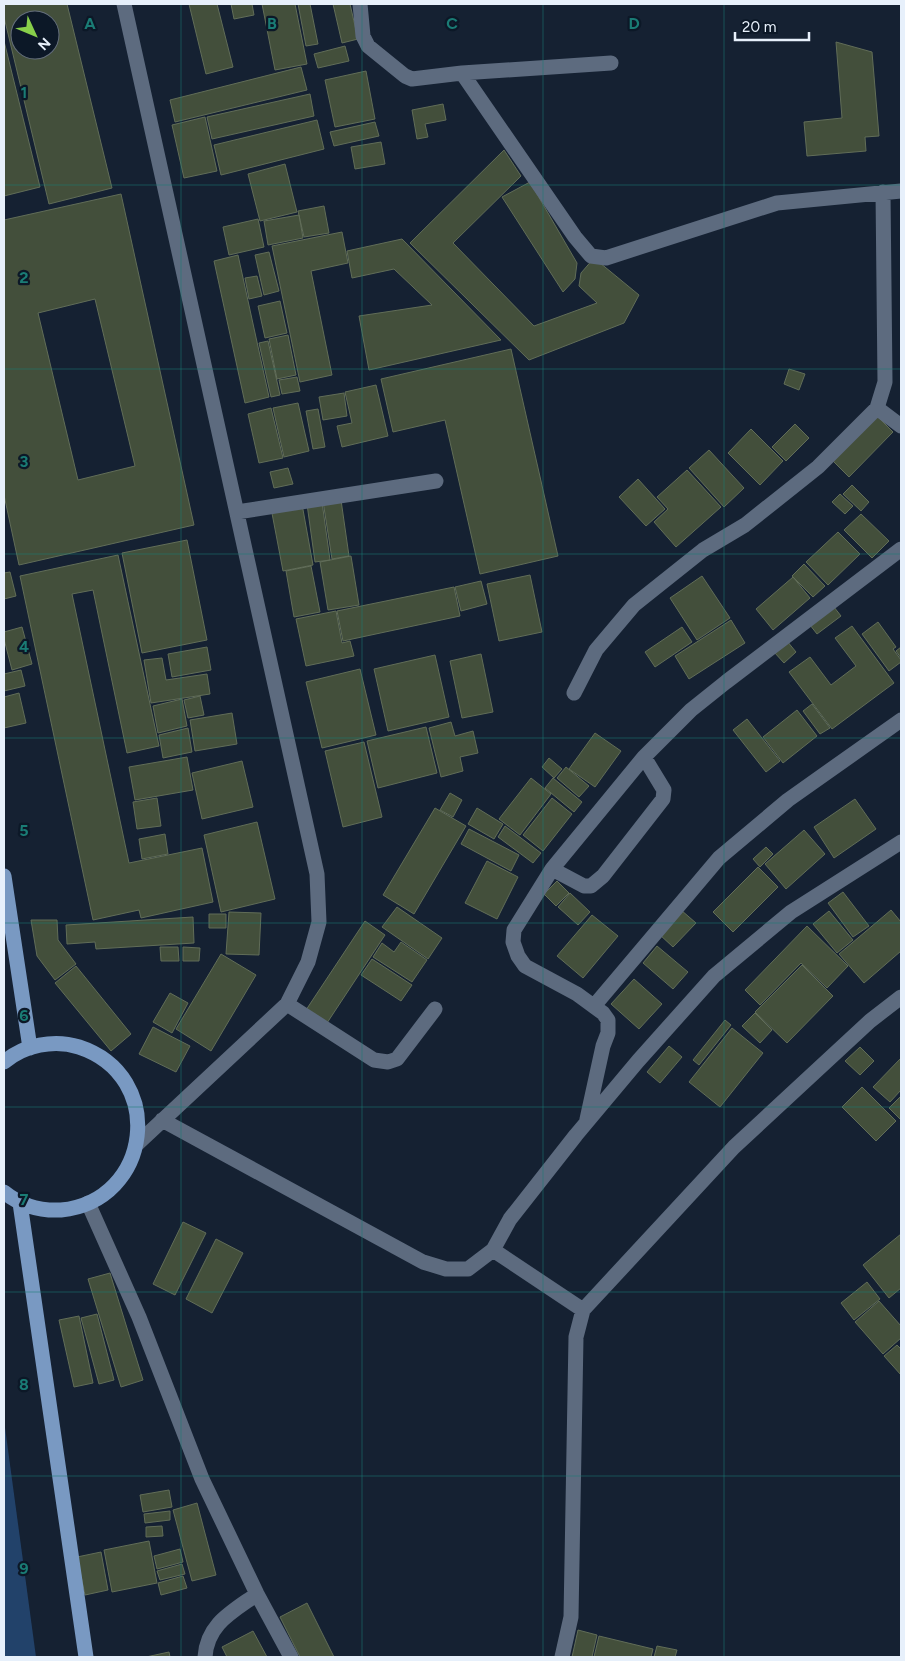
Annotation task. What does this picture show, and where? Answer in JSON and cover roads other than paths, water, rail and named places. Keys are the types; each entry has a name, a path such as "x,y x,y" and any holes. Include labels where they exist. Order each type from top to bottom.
{"main road":[{"path":"4,876 30,1048"},
{"path":"4,1062 22,1050 39,1045 57,1043 90,1051 105,1060 118,1072 128,1086 135,1102 138,1119 138,1136 134,1154 127,1169 103,1195 71,1209 54,1210 36,1208 20,1203 4,1192"},
{"path":"20,1203 86,1657"}],"street":[{"path":"124,4 317,874 318,922 308,962 287,1004 136,1145"},
{"path":"360,4 363,36 368,46 404,76 412,79 611,63"},
{"path":"462,74 575,237 591,256 606,258 777,203 901,191"},
{"path":"574,693 596,650 634,606 702,550 745,525 818,467 877,408 885,382 883,192"},
{"path":"877,408 901,426"},
{"path":"237,512 436,481"},
{"path":"586,1123 608,1033 608,1020 603,1013 577,994 525,966 518,956 513,942 514,930 552,869 644,757 691,710 901,549"},
{"path":"594,1006 719,858 788,800 901,720"},
{"path":"552,869 584,886 591,886 604,876 663,799 664,790 644,757"},
{"path":"162,1120 423,1262 446,1269 468,1268 493,1250 510,1219 586,1123 638,1060 714,976 791,912 901,842"},
{"path":"562,1657 571,1617 576,1337 583,1310 734,1147 870,1021 901,998"},
{"path":"287,1004 374,1060 388,1062 397,1059 434,1009"},
{"path":"88,1203 139,1317 202,1479 256,1594 291,1657"},
{"path":"493,1250 583,1310"},
{"path":"205,1657 210,1636 218,1622 256,1594"}]}
